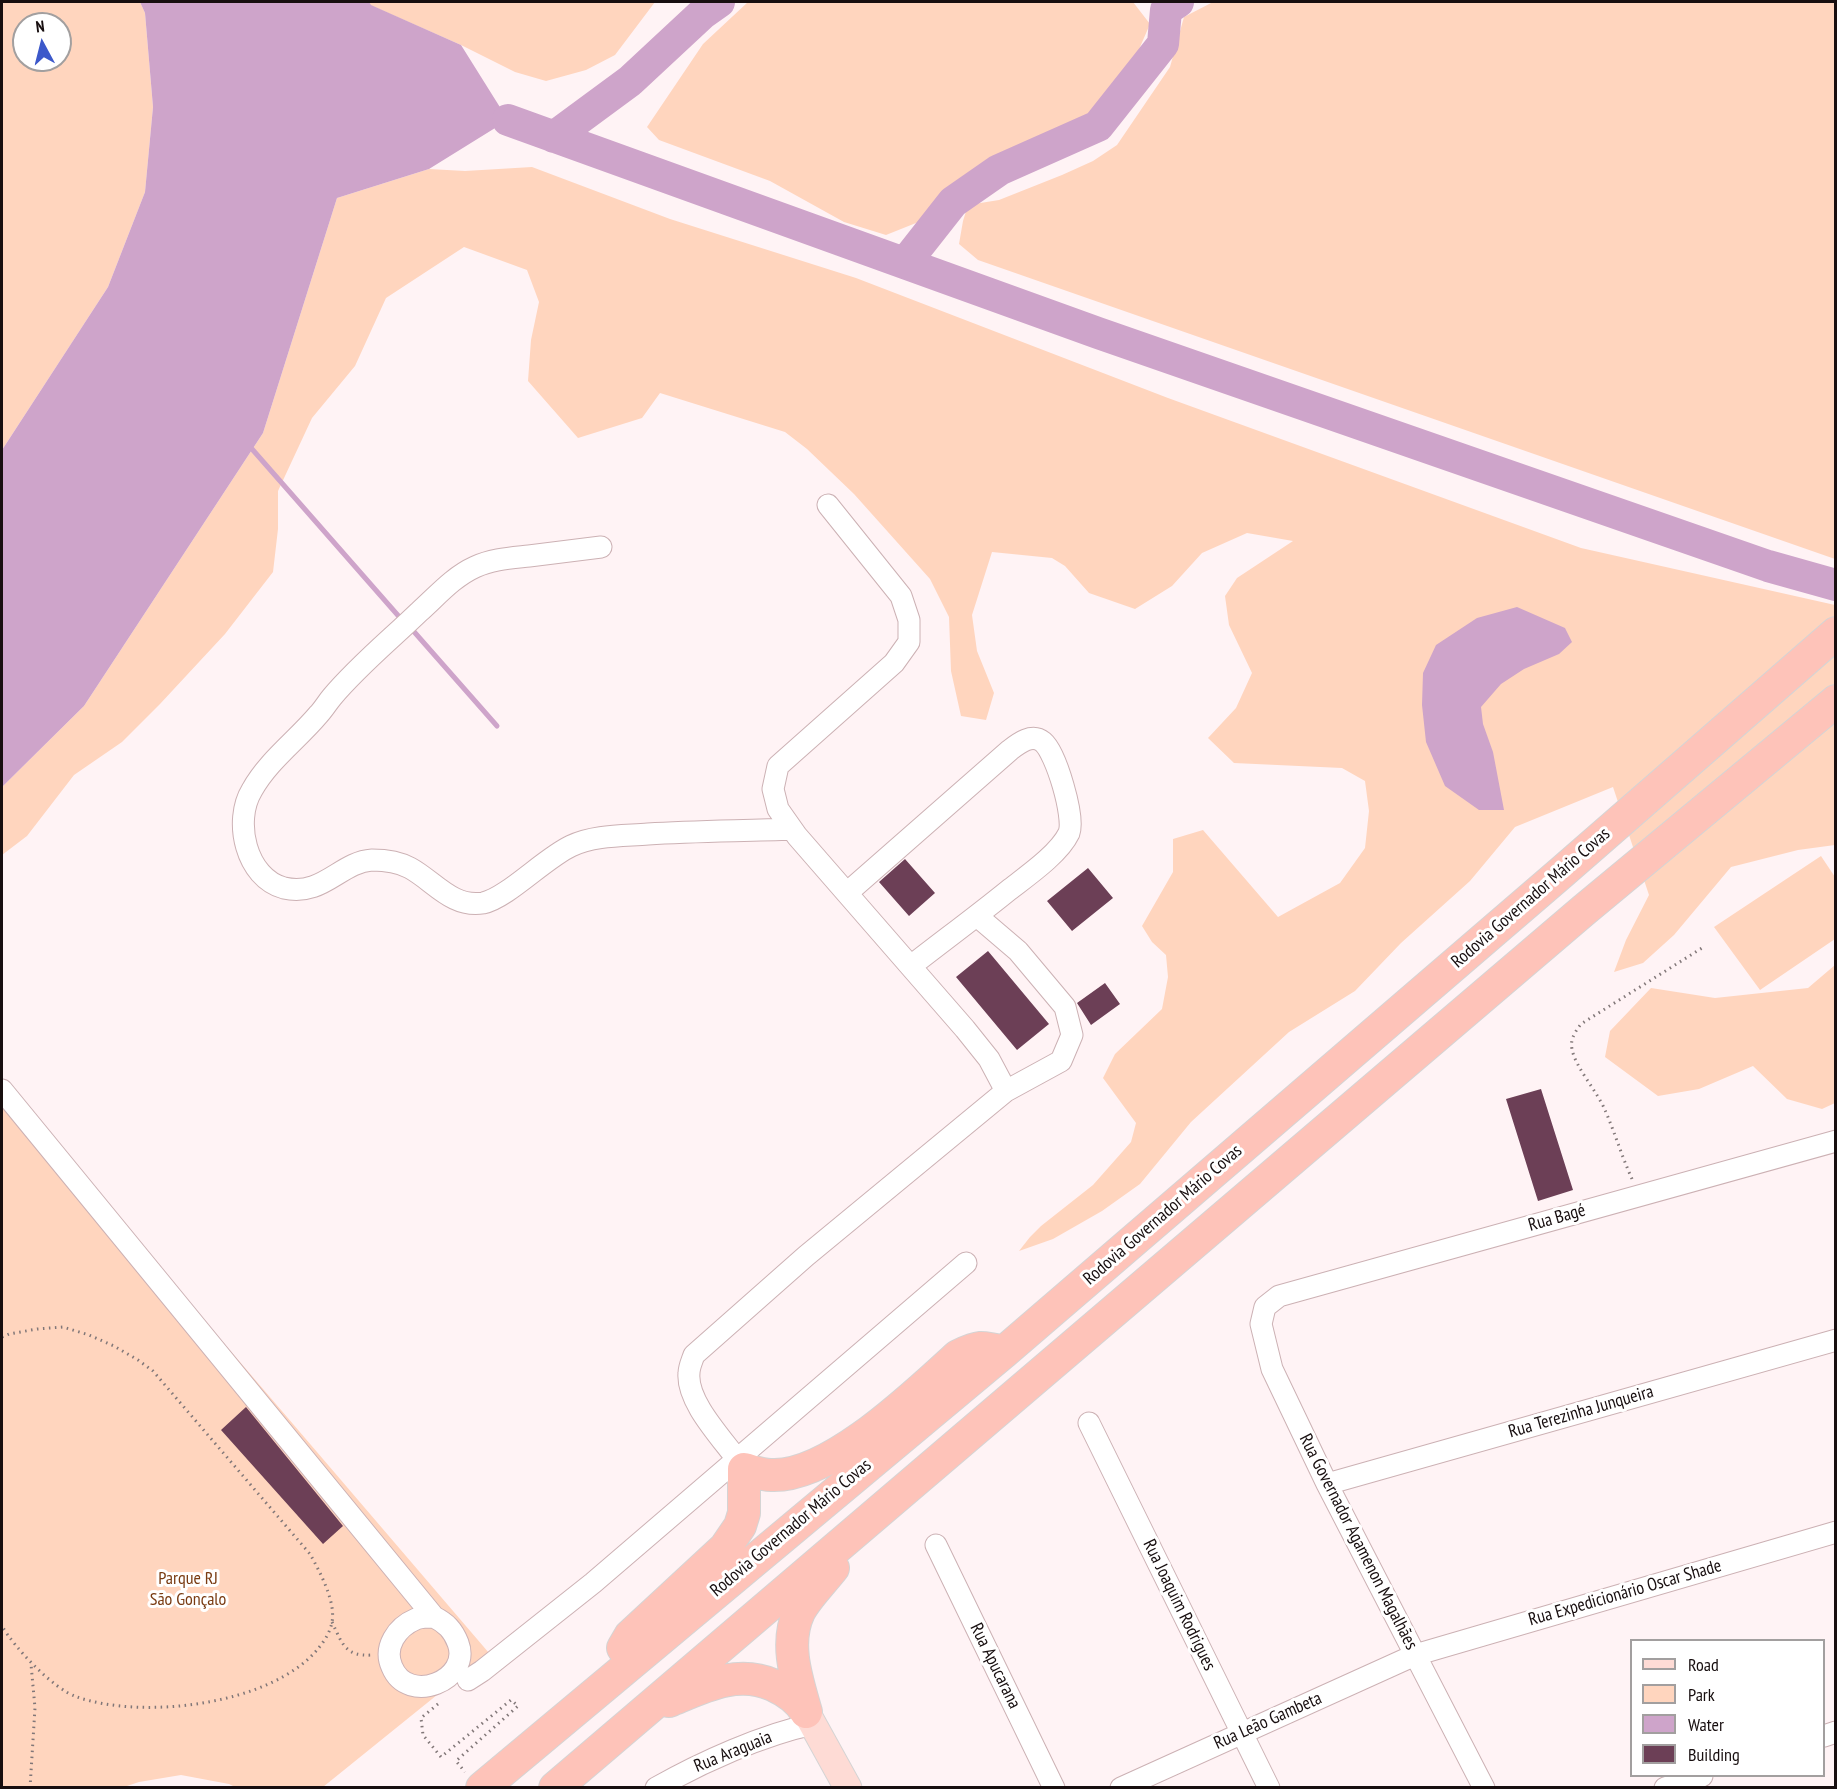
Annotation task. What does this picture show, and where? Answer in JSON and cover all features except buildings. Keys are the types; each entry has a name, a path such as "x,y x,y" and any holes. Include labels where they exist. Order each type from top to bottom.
{"highway":[{"name":"Rodovia Governador Mário Covas","path":"477,1783 612,1678 1004,1352 1836,633"},
{"path":"555,1788 640,1713 1584,910 1836,701"},
{"path":"612,1678 621,1651 630,1636 725,1548 740,1526 746,1498 741,1464 771,1475 794,1472 831,1458 868,1434 958,1356 973,1348 983,1347 1004,1352"},
{"path":"810,1718 793,1667 792,1638 799,1612 866,1523"},
{"path":"640,1713 720,1681 743,1678 763,1680 783,1689 802,1706 810,1718"}],"main road":[{"path":"810,1718 849,1788"}],"street":[{"path":"828,505 901,596 909,620 909,642 894,663 778,766 772,789 778,809 792,829 983,1052 1006,1091"},
{"path":"601,547 494,560 476,567 456,578 367,660 280,754 251,791 243,818 245,844 255,866 270,882 285,888 306,889 324,883 351,866 370,860 393,862 409,867 450,897 466,903 484,903 573,845 609,837 792,829"},
{"path":"847,893 1010,750 1024,740 1036,739 1044,743 1068,799 1069,832 1048,860 910,966"},
{"path":"741,1464 705,1419 694,1398 688,1374 694,1355 806,1256 1006,1091 1061,1061 1072,1035 1065,1007 1018,951 976,916"},
{"path":"2,1090 434,1617 451,1629 475,1676 741,1464 966,1263"},
{"name":"Rua Bagé","path":"1279,1296 1640,1194 1836,1142"},
{"name":"Rua Governador Agamenon Magalhães","path":"1279,1296 1264,1306 1261,1323 1272,1369 1327,1484 1484,1788"},
{"name":"Rua Terezinha Junqueira","path":"1327,1484 1836,1340"},
{"name":"Rua Joaquim Rodrigues","path":"1089,1423 1269,1788"},
{"name":"Rua Expedicionário Oscar Shade","path":"1415,1655 1836,1532"},
{"name":"Rua Apucarana","path":"936,1545 1054,1788"},
{"path":"434,1617 418,1618 406,1624 391,1642 390,1664 395,1674 404,1684 420,1688 444,1680 457,1668 461,1659 460,1648"},
{"name":"Rua Leão Gambeta","path":"1121,1788 1415,1655"},
{"name":"Rua Araguaia","path":"656,1788 682,1773 735,1750 798,1728 810,1718"},
{"path":"1665,1788 1699,1777"}],"path":[{"path":"1640,1194 1623,1158 1605,1110 1574,1059 1571,1047 1572,1038 1581,1024 1702,948"},
{"path":"2,1337 37,1329 63,1327 114,1346 153,1371 310,1554 323,1577 329,1596 332,1622 345,1648 354,1654 368,1656 390,1653"},
{"path":"2,1626 31,1662 54,1683 75,1697 135,1706 177,1706 202,1703 268,1685 288,1675 309,1659 324,1642 332,1622"},
{"path":"30,1788 35,1708 31,1662"},
{"path":"475,1676 421,1718 423,1735 441,1757 511,1700 518,1706 456,1761 477,1783"}],"green space":[{"path":"2,2 140,2 145,13 153,107 145,192 108,287 2,450"},
{"path":"369,2 655,2 615,55 586,70 546,81 515,72 461,45 370,5"},
{"path":"748,2 1133,2 1150,24 1137,54 1093,117 1060,135 995,157 956,184 931,217 886,235 844,222 770,181 659,140 647,127 703,44"},
{"path":"1213,2 1835,2 1835,559 978,260 959,244 968,205 999,200 1062,175 1093,161 1117,145 1170,67 1184,17"},
{"path":"532,167 670,219 856,278 1168,398 1581,548 1835,605 1835,845 1798,850 1731,867 1674,935 1643,963 1614,972 1626,940 1649,895 1613,787 1515,827 1470,881 1401,943 1355,991 1289,1032 1191,1122 1140,1184 1102,1211 1053,1239 1019,1251 1041,1226 1093,1185 1131,1142 1136,1123 1103,1078 1115,1054 1162,1009 1168,977 1166,955 1152,942 1142,926 1173,872 1173,839 1203,830 1278,917 1340,883 1365,848 1369,811 1365,781 1342,768 1234,763 1208,738 1236,708 1252,673 1229,625 1225,596 1237,578 1293,541 1247,533 1202,553 1172,586 1135,609 1089,593 1065,566 1052,558 992,552 972,615 977,651 994,693 986,720 961,716 951,671 949,617 930,579 854,494 807,449 785,432 660,393 642,418 578,438 528,381 531,340 539,302 527,270 464,247 386,298 355,366 312,418 278,491 278,529 273,572 225,634 160,704 122,742 74,775 27,836 2,855 2,787 84,706 263,433 337,198 429,169 465,171"},
{"path":"1821,856 1835,877 1835,939 1760,990 1714,927"},
{"path":"1835,965 1835,1103 1822,1109 1787,1099 1753,1066 1699,1089 1658,1096 1605,1057 1610,1031 1651,988 1715,998 1808,988"},
{"name":"Parque RJ São Gonçalo","path":"2,1084 489,1653 323,1787 235,1787 181,1775 139,1782 124,1787 2,1787"}],"water":[{"path":"140,2 369,2 371,5 461,45 508,120 429,169 337,198 263,433 84,706 2,787 2,450 108,287 145,192 153,107 145,13"},
{"path":"1517,607 1565,628 1572,642 1559,654 1524,669 1501,684 1481,707 1483,724 1493,752 1504,810 1479,810 1445,786 1426,742 1422,705 1423,673 1436,645 1477,618"}],"waterway":[{"path":"554,137 630,81 702,14 719,2"},
{"path":"905,263 953,202 999,170 1098,126 1163,44 1166,10 1178,2"},
{"path":"508,120 1098,333 1768,566 1836,585"},
{"path":"252,449 402,620"},
{"path":"409,626 497,726"}]}
